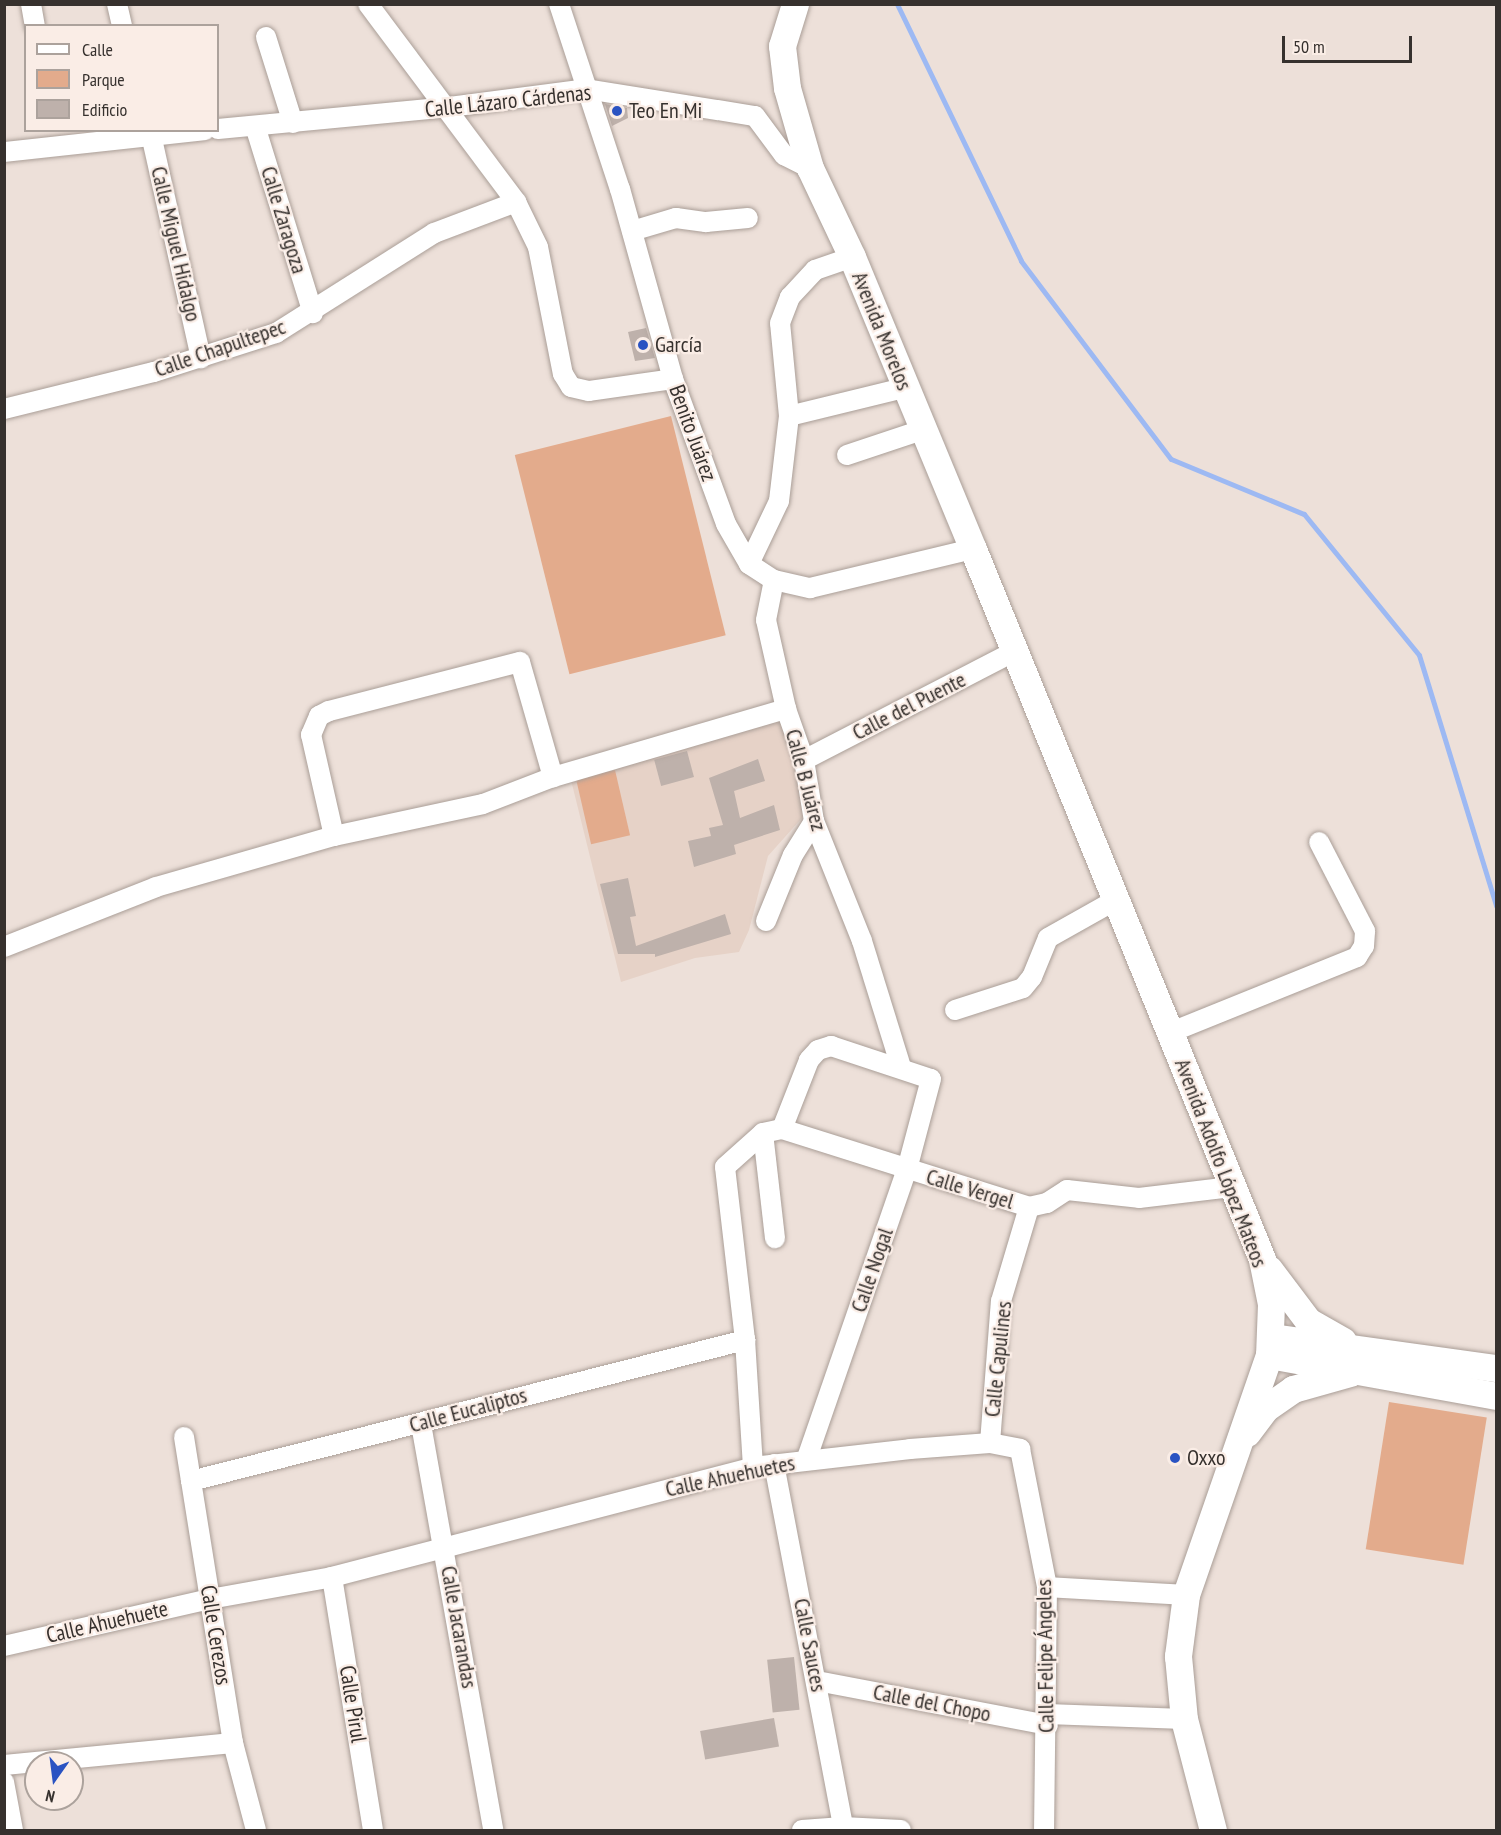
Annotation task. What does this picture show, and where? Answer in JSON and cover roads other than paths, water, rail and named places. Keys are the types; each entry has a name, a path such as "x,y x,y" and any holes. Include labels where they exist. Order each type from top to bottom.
{"main road":[{"name":"Avenida Morelos","path":"795,4 782,46 787,88 810,168 852,257 904,388 974,549 1013,652"},
{"name":"Avenida Adolfo López Mateos","path":"1013,652 1262,1259 1271,1304 1271,1346 1186,1595 1178,1656 1184,1719 1213,1830"},
{"path":"1262,1259 1308,1322 1330,1335 1381,1363 1497,1396"},
{"path":"1271,1346 1381,1363 1497,1368"},
{"path":"1235,1448 1266,1408 1293,1389 1381,1363"}],"street":[{"path":"32,4 35,24"},
{"path":"117,4 122,24"},
{"path":"368,4 442,108 516,202 538,247 563,374 571,387 589,392 673,379"},
{"name":"Benito Juárez","path":"559,4 632,231 673,379 726,524 749,564 774,580 810,588 974,549"},
{"path":"266,37 293,123"},
{"name":"Calle Lázaro Cárdenas","path":"219,129 442,108 586,89 755,116 784,155 810,168"},
{"name":"Calle Zaragoza","path":"255,126 313,313"},
{"path":"4,152 56,137 168,132"},
{"name":"Calle Miguel Hidalgo","path":"150,133 201,358"},
{"name":"Calle Chapultepec","path":"4,409 201,358 276,333 313,313 434,233 516,202"},
{"path":"632,231 676,218 706,222 748,218"},
{"path":"749,564 779,501 789,416 780,322 790,297 815,270 852,257"},
{"path":"789,416 904,388"},
{"path":"847,455 922,430"},
{"name":"Calle B Juárez","path":"774,580 766,620 786,709 804,760 814,821 862,941 901,1067"},
{"name":"Calle del Puente","path":"804,760 1013,652"},
{"path":"334,836 311,735 319,716 329,711 520,662 553,777"},
{"path":"4,947 156,887 334,836 483,804 553,777 786,709"},
{"path":"766,921 793,855 814,821"},
{"path":"1169,1033 1357,957 1364,946 1365,931 1319,842"},
{"path":"955,1010 1023,988 1032,976 1048,938 1114,901"},
{"path":"753,1467 745,1340 726,1167 773,1131 809,1060 818,1050 831,1046 901,1067"},
{"name":"Calle Nogal","path":"806,1460 907,1169 931,1079 901,1067"},
{"path":"773,1131 775,1238"},
{"name":"Calle Vergel","path":"773,1131 1029,1207 1047,1203 1067,1190 1139,1198 1231,1187"},
{"name":"Calle Capulines","path":"990,1443 1001,1301 1029,1207"},
{"name":"Calle Eucaliptos","path":"191,1481 421,1424 600,1374 745,1340"},
{"name":"Calle Jacarandas","path":"421,1424 446,1547 494,1830"},
{"name":"Calle Cerezos","path":"184,1437 233,1743 256,1830"},
{"name":"Calle Ahuehuetes","path":"332,1577 753,1467 990,1443 1020,1449"},
{"name":"Calle Felipe Ángeles","path":"1020,1449 1047,1587 1048,1720 1044,1830"},
{"name":"Calle Sauces","path":"774,1464 843,1827"},
{"name":"Calle Ahuehuete","path":"4,1646 210,1599 332,1577"},
{"name":"Calle Pirul","path":"332,1577 374,1830"},
{"path":"1047,1587 1186,1595"},
{"name":"Calle del Chopo","path":"817,1681 1048,1720 1184,1719"},
{"path":"4,1765 233,1743"},
{"path":"4,1782 13,1830"},
{"path":"802,1830 843,1827 901,1830"}],"waterway":[{"path":"897,4 1021,261 1171,459 1304,514 1419,655 1496,906"}],"place":[{"name":"Teo En Mi","path":"617,111"},
{"name":"García","path":"643,345"},
{"name":"Oxxo","path":"1175,1458"}]}
